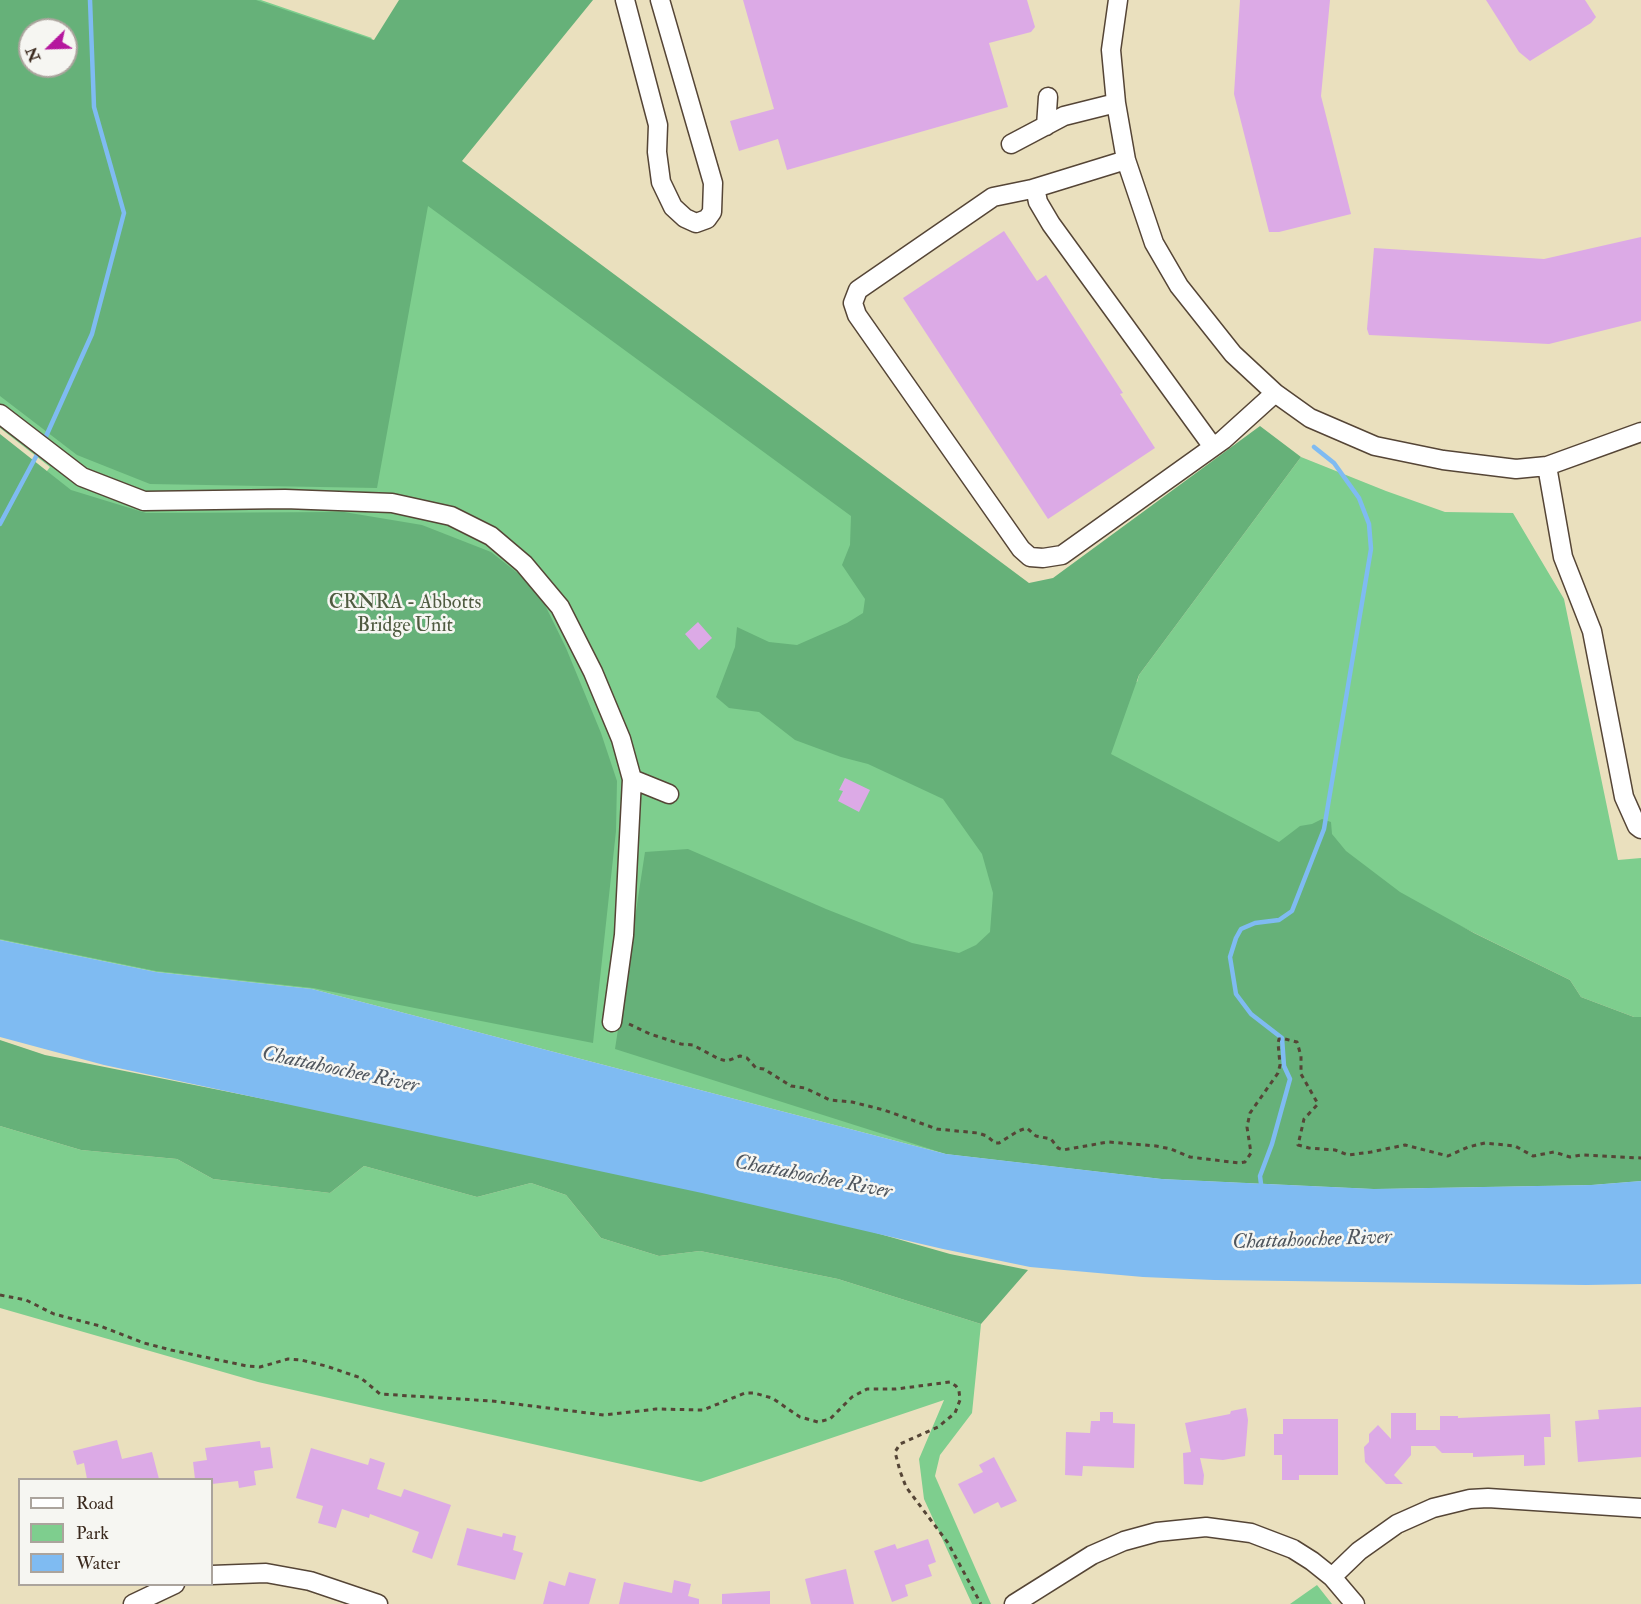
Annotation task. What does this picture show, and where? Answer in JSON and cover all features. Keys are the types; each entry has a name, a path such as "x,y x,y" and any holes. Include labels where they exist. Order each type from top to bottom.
{"street":[{"path":"625,0 658,125 657,152 661,182 673,207 685,218 696,223 707,219 712,212 713,183 660,0"},
{"path":"1118,0 1111,50 1116,103 1126,160 1154,243 1179,286 1233,354 1275,393 1310,417 1375,446 1443,460 1516,469 1547,466 1641,432"},
{"path":"1046,126 1048,98"},
{"path":"1011,144 1064,116 1116,103"},
{"path":"1126,160 1035,188 993,197 858,291 853,303 857,315 1021,549 1030,556 1043,558 1062,555 1213,447 1275,393"},
{"path":"1035,188 1038,202 1051,224 1213,447"},
{"path":"0,414 82,477 144,501 285,499 392,503 451,516 491,536 524,564 561,607 593,672 617,730 632,779 624,935 612,1022"},
{"path":"1547,466 1563,557 1592,632 1624,797 1637,826 1641,829"},
{"path":"632,779 669,794"},
{"path":"1332,1577 1359,1551 1397,1524 1433,1508 1470,1499 1488,1498 1641,1508"},
{"path":"1014,1604 1092,1555 1124,1541 1157,1532 1206,1527 1251,1533 1293,1549 1332,1577 1354,1604"},
{"path":"213,1575 266,1573 310,1581 378,1604"},
{"path":"133,1604 171,1586"}],"path":[{"path":"615,1001 621,1020 650,1034 681,1044 693,1045 727,1061 740,1056 747,1058 756,1068 764,1069 791,1086 805,1088 830,1100 852,1102 884,1110 937,1129 978,1133 987,1136 995,1143 1027,1128 1036,1136 1051,1139 1058,1148 1064,1150 1097,1143 1118,1143 1156,1146 1202,1160 1245,1162 1251,1153 1247,1127 1250,1113 1278,1073 1280,1065 1278,1043 1281,1038 1297,1042 1301,1056 1301,1074 1318,1104 1304,1119 1298,1145 1335,1150 1348,1155 1405,1145 1448,1156 1468,1147 1485,1143 1515,1146 1533,1156 1554,1152 1570,1157 1582,1155 1641,1158"},
{"path":"0,1295 26,1300 54,1314 100,1326 144,1343 181,1352 247,1366 260,1366 288,1359 301,1360 361,1378 380,1395 492,1401 604,1415 656,1409 703,1410 745,1394 754,1393 772,1398 800,1417 818,1422 830,1419 852,1397 867,1389 896,1389 950,1382 959,1391 960,1400 955,1413 938,1427 900,1444 895,1452 906,1487 948,1543 981,1604"}],"green space":[{"name":"CRNRA - Abbotts Bridge Unit","path":"0,0 261,0 372,38 339,83 1137,682 1139,675 1301,457 1445,512 1513,513 1564,599 1618,860 1641,858 1641,1017 1634,1017 1581,997 1570,980 1460,926 1641,1062 1641,1181 1591,1185 1374,1189 1162,1179 946,1154 312,989 156,972 0,940 0,533 50,467 0,428"},
{"path":"0,0 256,0 374,40 399,0 593,0 462,161 1029,583 1053,578 1260,426 1301,457 1139,675 1111,754 1279,842 1300,826 1322,819 1331,822 1332,834 1346,851 1400,892 1474,933 1570,980 1581,997 1634,1017 1641,1017 1641,1181 1591,1185 1374,1189 1162,1179 946,1154 615,1049 645,852 688,849 826,909 912,943 959,953 976,945 990,932 993,893 982,854 943,799 868,764 795,740 759,712 729,708 716,697 735,647 737,627 769,642 797,645 847,623 863,613 865,599 842,565 850,545 851,516 428,206 377,488 150,484 77,455 0,396"},
{"path":"0,434 71,490 146,513 344,512 422,525 491,552 524,578 544,603 566,648 601,733 617,781 616,831 593,1043 313,988 156,971 0,939"},
{"path":"0,1040 45,1055 284,1103 544,1138 950,1254 1028,1270 981,1324 838,1279 700,1251 659,1256 601,1238 566,1195 531,1183 477,1197 364,1166 330,1193 213,1179 177,1159 81,1150 0,1126"},
{"path":"0,1126 81,1150 177,1159 213,1179 330,1193 364,1166 477,1197 531,1183 566,1195 601,1238 659,1256 700,1251 838,1279 981,1324 972,1413 940,1455 935,1476 991,1604 972,1604 924,1499 919,1459 944,1400 701,1482 258,1382 0,1308"},
{"path":"1317,1585 1332,1604 1290,1604"}],"water":[{"name":"Chattahoochee River","path":"0,940 156,972 312,989 946,1154 1162,1179 1374,1189 1591,1185 1641,1181 1641,1284 1214,1280 1143,1277 1030,1267 943,1249 702,1193 104,1065 0,1037"}],"building":[{"path":"743,0 1027,0 1035,27 1031,32 989,43 1008,107 787,170 778,139 739,151 730,121 774,109"},
{"path":"1240,0 1330,0 1321,96 1351,214 1279,232 1269,232 1234,94"},
{"path":"1486,0 1585,0 1596,17 1591,23 1530,61 1519,52"},
{"path":"1004,231 1037,281 1046,275 1123,393 1120,394 1155,448 1048,519 903,298"},
{"path":"1641,237 1641,321 1549,344 1369,335 1367,329 1374,248 1544,259"},
{"path":"698,622 712,638 699,650 685,634"},
{"path":"845,778 870,790 859,812 838,801 843,791 839,790"},
{"path":"1641,1407 1641,1457 1578,1462 1575,1421 1599,1419 1598,1410"},
{"path":"1246,1408 1248,1420 1245,1456 1223,1460 1200,1458 1204,1475 1203,1485 1184,1484 1183,1453 1191,1452 1185,1423 1230,1414 1231,1411"},
{"path":"1100,1412 1113,1412 1113,1423 1135,1424 1134,1468 1083,1466 1082,1476 1065,1475 1066,1432 1090,1433 1091,1421 1100,1421"},
{"path":"1391,1413 1416,1413 1416,1430 1440,1430 1440,1416 1458,1416 1458,1418 1550,1414 1551,1437 1544,1437 1545,1465 1524,1466 1524,1455 1473,1457 1473,1453 1442,1453 1435,1446 1411,1446 1411,1455 1394,1475 1403,1484 1386,1484 1365,1462 1364,1447 1369,1442 1369,1434 1378,1425 1391,1439"},
{"path":"1283,1419 1338,1419 1338,1475 1299,1475 1299,1480 1282,1480 1282,1455 1274,1455 1274,1434 1283,1434"},
{"path":"117,1440 122,1459 152,1452 159,1478 87,1478 84,1463 77,1465 73,1451"},
{"path":"260,1441 261,1448 270,1447 273,1468 254,1471 256,1485 239,1488 238,1481 213,1484 213,1478 195,1478 193,1462 207,1460 205,1448"},
{"path":"311,1448 368,1465 370,1458 385,1463 377,1489 401,1497 404,1489 451,1505 432,1559 412,1552 419,1532 370,1514 369,1518 342,1509 336,1528 318,1523 323,1506 296,1498"},
{"path":"994,1457 1017,1501 1001,1508 998,1502 974,1514 958,1484 983,1472 979,1465"},
{"path":"467,1528 502,1537 503,1533 516,1536 513,1550 523,1553 515,1580 457,1565"},
{"path":"928,1539 936,1562 928,1565 932,1576 905,1585 908,1596 892,1602 874,1551 895,1544 897,1549"},
{"path":"846,1569 854,1604 811,1604 805,1579"},
{"path":"569,1572 596,1579 589,1604 543,1604 549,1581 565,1586"},
{"path":"674,1580 691,1584 688,1596 699,1599 699,1604 619,1604 624,1582 672,1593"},
{"path":"770,1591 770,1604 722,1604 722,1594"}],"waterway":[{"path":"43,443 92,334 124,213 94,107 90,0"},
{"path":"1261,1184 1260,1176 1272,1144 1290,1079 1284,1066 1282,1038 1251,1014 1236,994 1230,957 1241,929 1255,923 1279,920 1292,911 1324,829 1371,549 1369,524 1359,498 1334,463 1314,447"},
{"path":"0,524 39,451"}]}
